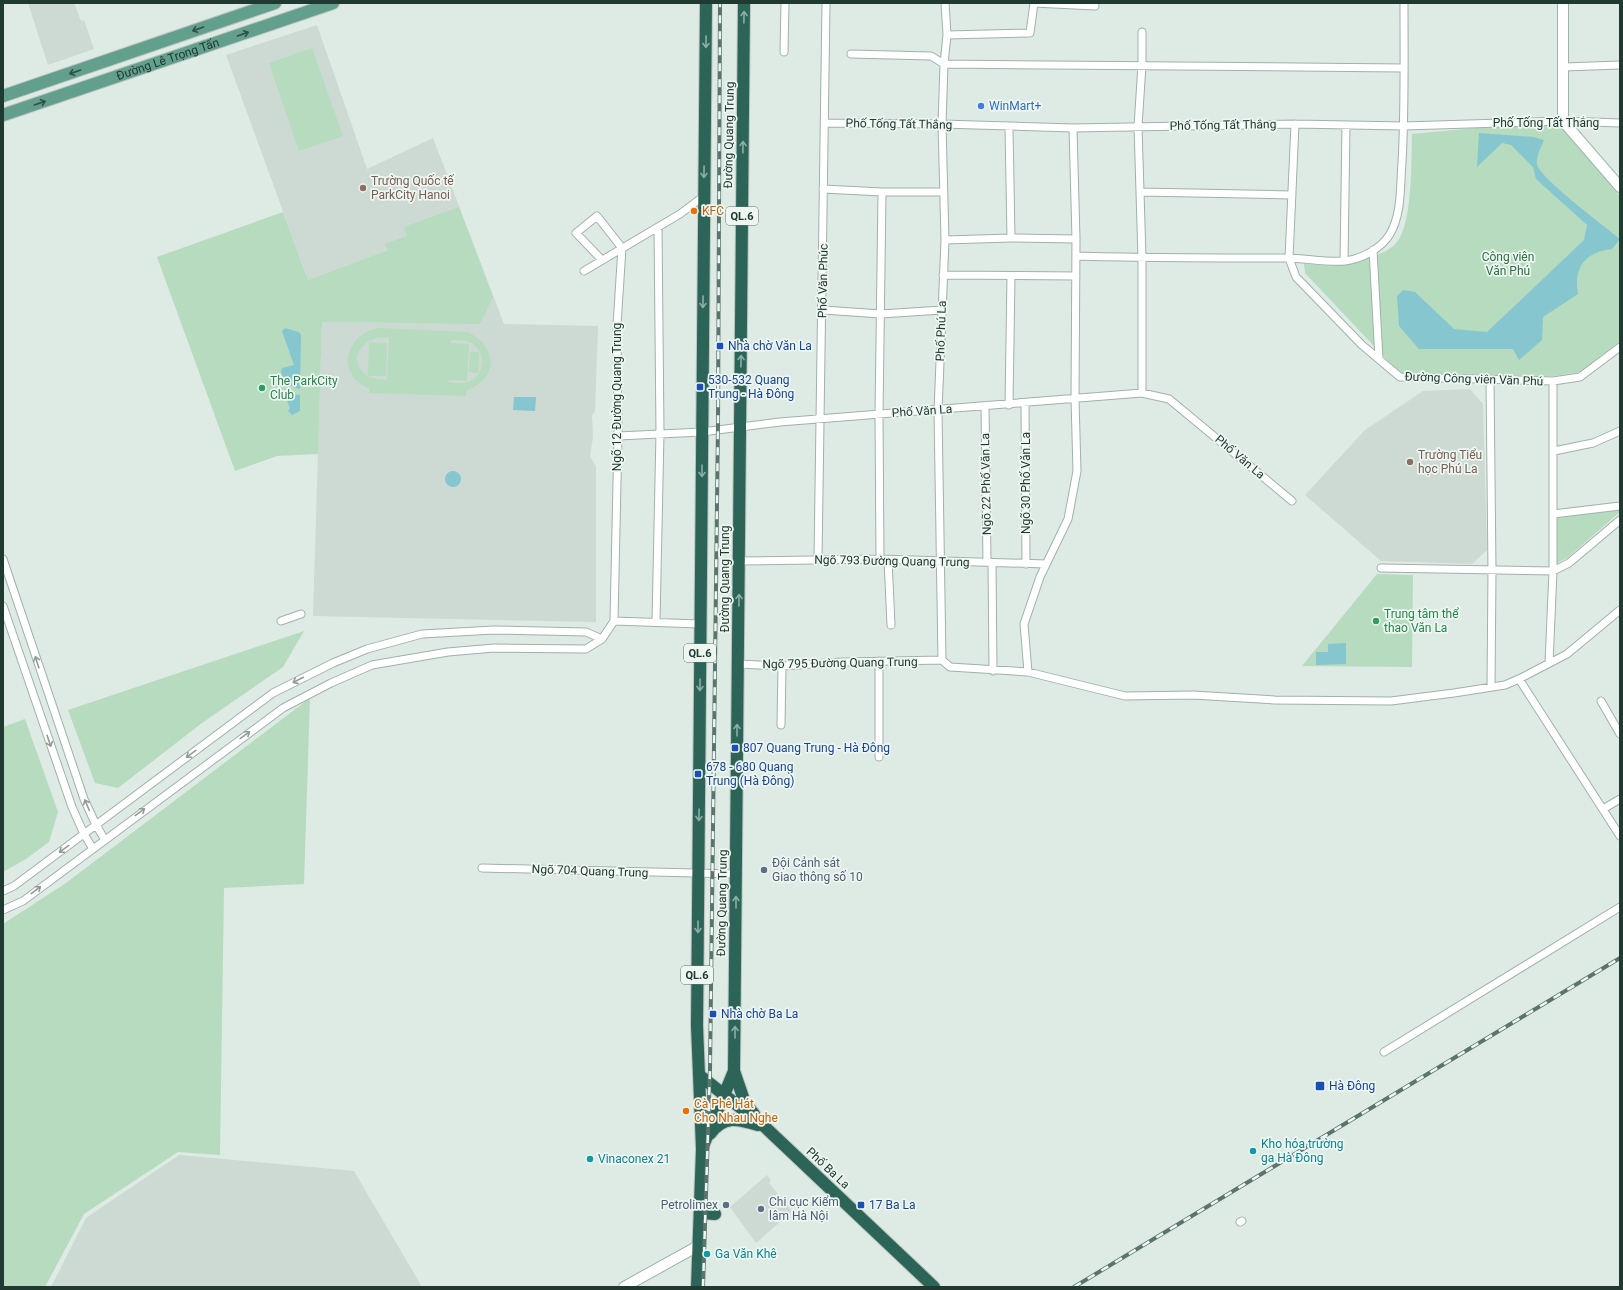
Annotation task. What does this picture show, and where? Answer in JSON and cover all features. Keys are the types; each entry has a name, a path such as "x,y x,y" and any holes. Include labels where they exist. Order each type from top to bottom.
{"highway":[{"name":"Đường Quang Trung","path":"697,1287 702,1149 697,1026 706,3"},
{"name":"Đường Quang Trung","path":"702,1149 734,1071 744,3"},
{"path":"734,1071 745,1104 765,1127"},
{"name":"Phố Ba La","path":"699,1075 765,1127 934,1287"},
{"path":"702,1149 717,1125 723,1122 742,1120 765,1127"},
{"path":"700,1213 715,1214"}],"main road":[{"name":"Đường Lê Trọng Tấn","path":"3,96 275,3"},
{"name":"Đường Lê Trọng Tấn","path":"3,115 333,3"}],"street":[{"path":"784,3 784,52"},
{"name":"Phố Văn Phúc","path":"818,560 819,419 823,310 826,3"},
{"name":"Phố Phú La","path":"942,660 938,410 944,240 942,124 944,64 947,35 945,3"},
{"path":"947,35 1030,33 1034,3 1095,6"},
{"path":"1076,256 1142,258 1289,258 1344,261 1362,257 1373,250 1389,236 1397,220 1404,126 1404,3"},
{"path":"1563,3 1563,121 1620,188"},
{"path":"1142,32 1142,65 1138,126 1142,258 1142,393"},
{"path":"851,54 931,56 944,64 1404,68"},
{"path":"1564,67 1620,66"},
{"name":"Phố Tống Tất Thắng","path":"825,123 942,124 1073,128 1296,124 1404,126 1563,121 1620,123"},
{"name":"Đường Công viên Văn Phú","path":"1296,124 1289,258 1296,278 1362,345 1400,377 1553,381 1580,377 1620,347"},
{"path":"1344,261 1346,125"},
{"path":"1009,127 1011,238"},
{"path":"1028,672 1024,624 1046,564 1068,519 1076,477 1076,239 1073,128"},
{"path":"823,189 882,192 943,192"},
{"path":"880,559 879,415 882,192"},
{"path":"1140,192 1292,195"},
{"path":"584,271 658,228 704,196"},
{"path":"602,260 576,233 598,216 622,248"},
{"path":"656,622 660,433 658,228"},
{"path":"944,240 1011,238 1076,239"},
{"name":"Ngõ 12 Đường Quang Trung","path":"614,621 618,436 616,325 622,248"},
{"path":"1373,250 1379,359"},
{"path":"943,275 1076,276"},
{"path":"1009,404 1011,276"},
{"path":"823,310 881,314 942,310"},
{"path":"1490,380 1492,571 1491,687"},
{"path":"1549,664 1553,571 1553,381"},
{"name":"Phố Văn La","path":"618,436 702,432 780,422 1142,393 1169,399 1292,501"},
{"name":"Ngõ 30 Phố Văn La","path":"1025,403 1026,564"},
{"name":"Ngõ 22 Phố Văn La","path":"985,406 993,671"},
{"path":"1554,451 1593,443 1620,431"},
{"path":"1553,514 1620,506"},
{"path":"1381,568 1553,571 1569,563 1620,520"},
{"path":"3,559 84,799 105,840"},
{"name":"Ngõ 793 Đường Quang Trung","path":"739,561 880,559 1046,564"},
{"path":"888,560 891,625"},
{"path":"3,606 67,792 84,834 93,848"},
{"path":"942,660 950,667 993,671 1028,672 1125,696 1193,695 1275,700 1391,700 1505,685 1519,680 1567,654 1620,610"},
{"path":"282,620 301,614"},
{"path":"3,910 23,900 283,708 331,683 372,665 430,655 494,648 586,648 602,639 614,621 700,624"},
{"path":"3,891 14,886 273,693 333,663 367,649 422,634 494,630 560,631 586,632 602,639"},
{"name":"Ngõ 795 Đường Quang Trung","path":"738,664 782,666 879,661 942,660"},
{"path":"879,661 879,757"},
{"path":"781,724 782,666"},
{"path":"1519,680 1620,836"},
{"path":"1601,701 1620,734"},
{"path":"1603,809 1620,799"},
{"name":"Ngõ 704 Quang Trung","path":"482,868 736,874"},
{"path":"1384,1052 1620,907"},
{"path":"624,1287 698,1246"}],"shaded area":[{"path":"28,3 74,3 81,21 84,20 94,49 48,65"},
{"path":"317,25 367,169 433,138 504,324 598,326 595,411 592,415 593,437 590,456 596,467 596,622 313,616 322,322 414,323 388,250 308,280 226,55"},
{"name":"Trường Tiểu học Phú La","path":"1470,389 1483,404 1487,550 1472,564 1381,561 1305,495 1365,430 1423,391"},
{"path":"179,1155 354,1171 422,1287 51,1287 86,1218"},
{"name":"Chi cục Kiểm lâm Hà Nội","path":"767,1175 771,1180 769,1183 792,1211 756,1243 730,1207"}],"green space":[{"path":"312,48 343,136 299,151 269,63"},
{"name":"Công viên Văn Phú","path":"1528,123 1563,128 1620,196 1620,341 1581,372 1554,376 1402,373 1388,361 1305,273 1304,264 1340,262 1367,258 1389,249 1397,242 1402,233 1409,206 1412,134"},
{"name":"The ParkCity Club","path":"459,207 493,297 480,324 322,322 318,454 277,456 235,471 157,257 283,212 308,280 388,250 385,244 407,236 404,227"},
{"path":"378,328 468,332 478,338 485,346 491,362 489,371 477,385 466,391 466,396 369,393 369,388 359,382 352,375 348,366 348,356 352,347 366,332","holes":["389,338 387,380 373,378 364,373 358,366 357,358 360,350 366,343 376,339","451,340 463,340 470,342 479,350 482,361 481,367 476,377 469,382 449,382 449,380 467,381 469,344 451,343"]},
{"path":"369,342 387,343 386,376 368,376"},
{"path":"470,352 479,352 478,373 469,372"},
{"path":"1620,510 1620,512 1567,558 1557,563 1557,518"},
{"name":"Trung tâm thể thao Văn La","path":"1377,574 1413,575 1412,667 1302,666"},
{"path":"304,631 283,667 202,723 118,788 95,783 68,710"},
{"path":"310,698 304,884 224,888 220,1155 178,1152 84,1214 45,1287 3,1287 3,924 66,883"},
{"path":"25,719 58,812 49,842 26,859 3,872 3,727"}],"water":[{"path":"1479,133 1534,137 1544,140 1537,158 1537,164 1540,171 1560,191 1620,239 1612,249 1595,254 1583,263 1577,276 1578,294 1543,317 1542,340 1519,360 1513,349 1419,349 1399,326 1397,296 1403,290 1415,292 1454,329 1487,332 1584,240 1587,225 1536,179 1533,167 1511,145 1502,143 1477,167"},
{"path":"285,328 299,332 301,335 299,389 285,383 281,372 282,368 294,365 282,331"},
{"path":"287,393 300,395 300,411 292,415 288,411 290,408 285,396"},
{"path":"514,397 536,397 535,411 513,410"},
{"path":"453,471 460,476 461,479 456,486 453,487 446,482 445,479 450,472"},
{"path":"1346,643 1346,664 1316,665 1316,652 1328,652 1328,644"}],"railway":[{"path":"703,1287 710,1069 718,423 720,3"},
{"path":"1074,1287 1620,958"}],"place":[{"name":"WinMart+","path":"981,106"},
{"name":"Trường Quốc tế ParkCity Hanoi","path":"363,188"},
{"name":"KFC","path":"694,211"},
{"name":"Nhà chờ Văn La","path":"720,346"},
{"name":"530-532 Quang Trung - Hà Đông","path":"700,387"},
{"name":"The ParkCity Club","path":"262,388"},
{"name":"Trường Tiểu học Phú La","path":"1410,462"},
{"name":"Trung tâm thể thao Văn La","path":"1376,621"},
{"name":"807 Quang Trung - Hà Đông","path":"735,748"},
{"name":"678 - 680 Quang Trung (Hà Đông)","path":"698,774"},
{"name":"Đội Cảnh sát Giao thông số 10","path":"764,870"},
{"name":"Nhà chờ Ba La","path":"713,1014"},
{"name":"Hà Đông","path":"1320,1086"},
{"name":"Cà Phê Hát Cho Nhau Nghe","path":"686,1111"},
{"name":"Kho hóa trường ga Hà Đông","path":"1253,1151"},
{"name":"Vinaconex 21","path":"590,1159"},
{"name":"Petrolimex","path":"726,1205"},
{"name":"17 Ba La","path":"861,1205"},
{"name":"Chi cục Kiểm lâm Hà Nội","path":"761,1209"},
{"name":"Ga Văn Khê","path":"707,1254"}]}
